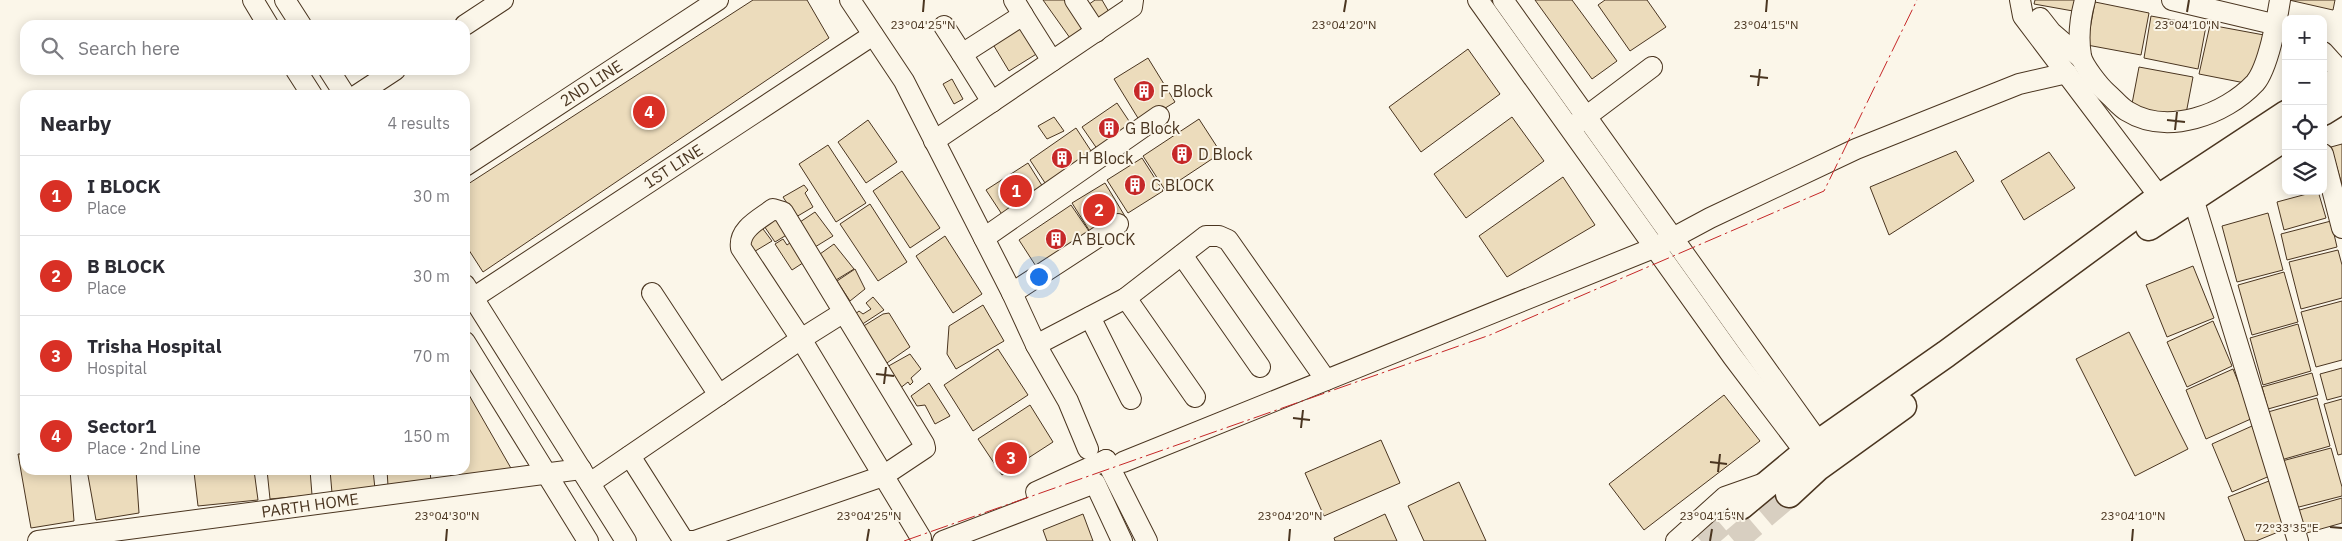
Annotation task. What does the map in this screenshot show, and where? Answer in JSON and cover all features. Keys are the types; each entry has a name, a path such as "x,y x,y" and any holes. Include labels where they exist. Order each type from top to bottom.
{"main road":[{"path":"2327,87 2342,78"},
{"path":"2327,109 2342,100"},
{"path":"1741,506 1780,487 1818,455 2282,117"},
{"path":"2165,204 2193,198 2282,140"}],"street":[{"path":"253,0 265,20"},
{"path":"285,0 298,20"},
{"path":"470,22 503,0"},
{"name":"2ND LINE","path":"470,163 718,0"},
{"path":"850,0 904,81 1012,293 1036,345 1068,401 1090,466 1122,541"},
{"path":"1074,0 1096,32"},
{"path":"934,140 1132,7 1134,0"},
{"path":"1478,0 1734,357 1818,455"},
{"path":"1503,0 1673,238 1818,455"},
{"path":"2020,0 2023,16 2165,204"},
{"path":"2032,0 2034,12 2051,32 2082,58 2101,88 2127,112 2158,122 2187,122 2222,108 2256,82 2281,26 2280,0"},
{"path":"2082,58 2080,19 2085,0"},
{"path":"2172,0 2281,26"},
{"path":"962,54 1019,8 1052,61"},
{"path":"944,26 992,102"},
{"name":"1ST LINE","path":"470,291 873,35"},
{"path":"2327,56 2342,73"},
{"path":"1569,129 1652,67"},
{"path":"943,541 1090,466 1115,466 1656,247 1710,218 1856,150 2019,84 2067,72"},
{"path":"299,75 309,90"},
{"path":"332,75 342,90"},
{"path":"365,90 387,75"},
{"path":"984,238 1159,116"},
{"path":"2327,170 2342,228"},
{"path":"2193,198 2298,541"},
{"path":"630,456 682,538 687,541 695,541 884,476 925,448 783,212 773,209 743,232 740,240 741,248 801,339 884,476 916,539 1060,482 1090,466 1115,466"},
{"path":"1012,293 1118,224"},
{"path":"1036,345 1126,298 1206,236 1219,236 1228,240 1326,380"},
{"path":"1182,255 1260,366"},
{"path":"652,293 719,395"},
{"path":"470,294 626,541"},
{"path":"1126,298 1195,397"},
{"path":"585,476 630,456 801,339 844,312"},
{"path":"1090,317 1131,399"},
{"path":"470,350 588,541"},
{"path":"1115,466 1146,541"},
{"name":"PARTH HOME","path":"38,541 547,474 585,476"},
{"path":"1676,541 1726,497 1780,487"}],"building":[{"path":"753,0 807,0 829,38 483,272 470,252 470,183"},
{"path":"1043,0 1068,0 1086,28 1070,38"},
{"path":"1095,0 1102,0 1109,12 1094,22 1085,7"},
{"path":"1535,0 1572,0 1617,61 1592,79"},
{"path":"1605,0 1647,0 1666,27 1630,51 1598,5"},
{"path":"2035,0 2075,0 2073,11 2034,4"},
{"path":"2289,0 2335,0 2333,10"},
{"path":"2095,2 2149,13 2141,55 2087,45"},
{"path":"2151,16 2206,26 2198,69 2144,58"},
{"path":"1020,25 1038,53 1009,71 991,41"},
{"path":"2210,25 2264,35 2250,84 2199,74"},
{"path":"1468,49 1500,94 1421,152 1389,107"},
{"name":"F Block","path":"1148,58 1175,102 1141,123 1114,79"},
{"path":"2139,67 2193,77 2185,119 2131,109"},
{"path":"952,79 963,99 954,104 943,84"},
{"name":"G Block","path":"1117,103 1135,130 1100,153 1082,127"},
{"path":"1054,117 1064,131 1047,139 1038,126"},
{"path":"1512,117 1544,161 1466,218 1434,174"},
{"name":"D Block","path":"1199,119 1221,153 1165,190 1143,156"},
{"path":"868,120 897,162 866,183 838,142"},
{"name":"H Block","path":"1076,128 1095,157 1049,189 1030,160"},
{"path":"2342,144 2342,185 2331,147"},
{"path":"828,145 866,203 836,222 799,164"},
{"path":"1956,151 1974,181 1889,235 1870,187"},
{"path":"2049,152 2075,188 2024,220 2001,181"},
{"name":"C BLOCK","path":"1142,158 1163,191 1128,213 1107,180"},
{"path":"1028,163 1046,192 1005,219 986,190"},
{"path":"902,171 940,228 910,248 873,191"},
{"path":"1563,177 1595,225 1507,277 1479,236"},
{"path":"1105,183 1126,218 1094,238 1072,203"},
{"path":"804,185 808,190 805,193 813,207 796,217 783,197"},
{"path":"2303,195 2319,195 2326,218 2284,230 2277,202"},
{"path":"870,204 907,262 878,281 840,224"},
{"name":"A BLOCK","path":"1071,205 1093,237 1041,274 1019,240"},
{"path":"780,212 793,231 775,242 762,223"},
{"path":"815,212 833,236 815,247 800,222"},
{"path":"2268,213 2283,270 2237,282 2222,226"},
{"path":"2331,221 2337,247 2287,260 2281,234"},
{"path":"760,225 772,241 752,253 743,236"},
{"path":"945,236 982,294 953,313 916,256"},
{"path":"797,238 809,259 792,270 775,244 783,239 787,245"},
{"path":"834,244 854,269 836,280 820,254"},
{"path":"2338,250 2342,265 2342,298 2301,309 2289,262"},
{"path":"2193,266 2214,318 2167,337 2146,285"},
{"path":"855,269 865,289 850,301 837,281"},
{"path":"2284,272 2298,322 2252,335 2238,285"},
{"path":"873,297 884,310 861,325 854,315 859,311 863,314 871,309 866,303"},
{"path":"2342,301 2342,360 2316,367 2301,312"},
{"path":"983,305 1004,341 956,369 947,354 949,326"},
{"path":"889,313 910,347 884,365 862,327 883,314"},
{"path":"2213,321 2232,366 2187,387 2167,342"},
{"path":"2298,324 2311,371 2263,385 2250,338"},
{"path":"2129,332 2188,449 2135,476 2076,359"},
{"path":"998,349 1028,395 973,431 944,385"},
{"path":"910,354 921,369 911,378 913,382 910,385 908,382 899,389 885,368"},
{"path":"2342,368 2342,396 2327,400 2320,374"},
{"path":"2233,369 2253,418 2206,439 2186,390"},
{"path":"2312,373 2318,395 2268,409 2262,387"},
{"path":"929,383 950,416 935,424 925,405 917,406 911,396"},
{"path":"1724,395 1760,441 1644,530 1609,484"},
{"path":"470,397 512,470 451,479 451,475 470,475"},
{"path":"2317,398 2330,446 2281,460 2268,412"},
{"path":"2342,399 2342,454 2338,455 2324,404"},
{"path":"1030,405 1053,442 1002,475 978,439"},
{"path":"2252,426 2272,475 2232,492 2212,444"},
{"path":"1381,440 1400,483 1324,516 1305,473"},
{"path":"2331,448 2342,487 2342,496 2295,508 2282,461"},
{"path":"22,475 70,475 74,521 31,528"},
{"path":"88,475 136,475 139,513 96,520"},
{"path":"194,475 255,475 258,500 198,506"},
{"path":"268,475 310,475 312,495 270,499"},
{"path":"330,475 374,475 375,489 332,493"},
{"path":"387,475 430,475 431,482 388,486"},
{"path":"2269,481 2288,528 2256,541 2245,541 2228,497"},
{"path":"1459,482 1486,541 1424,541 1408,506"},
{"path":"2342,498 2342,523 2303,534 2296,511"},
{"path":"1083,514 1093,541 1047,541 1043,530"},
{"path":"1385,514 1397,541 1335,541 1334,538"}],"tunnel":[{"path":"1734,541 1789,494"},
{"path":"1701,541 1741,506"}],"power":[{"path":"904,541 1490,335 1824,191 1917,0"}],"place":[{"name":"F Block","path":"1144,91"},
{"name":"Sector1","path":"649,112"},
{"name":"G Block","path":"1109,128"},
{"name":"D Block","path":"1182,154"},
{"name":"H Block","path":"1062,158"},
{"name":"C BLOCK","path":"1135,185"},
{"name":"I BLOCK","path":"1016,191"},
{"name":"B BLOCK","path":"1099,210"},
{"name":"A BLOCK","path":"1056,239"},
{"name":"Trisha Hospital","path":"1011,458"}]}
